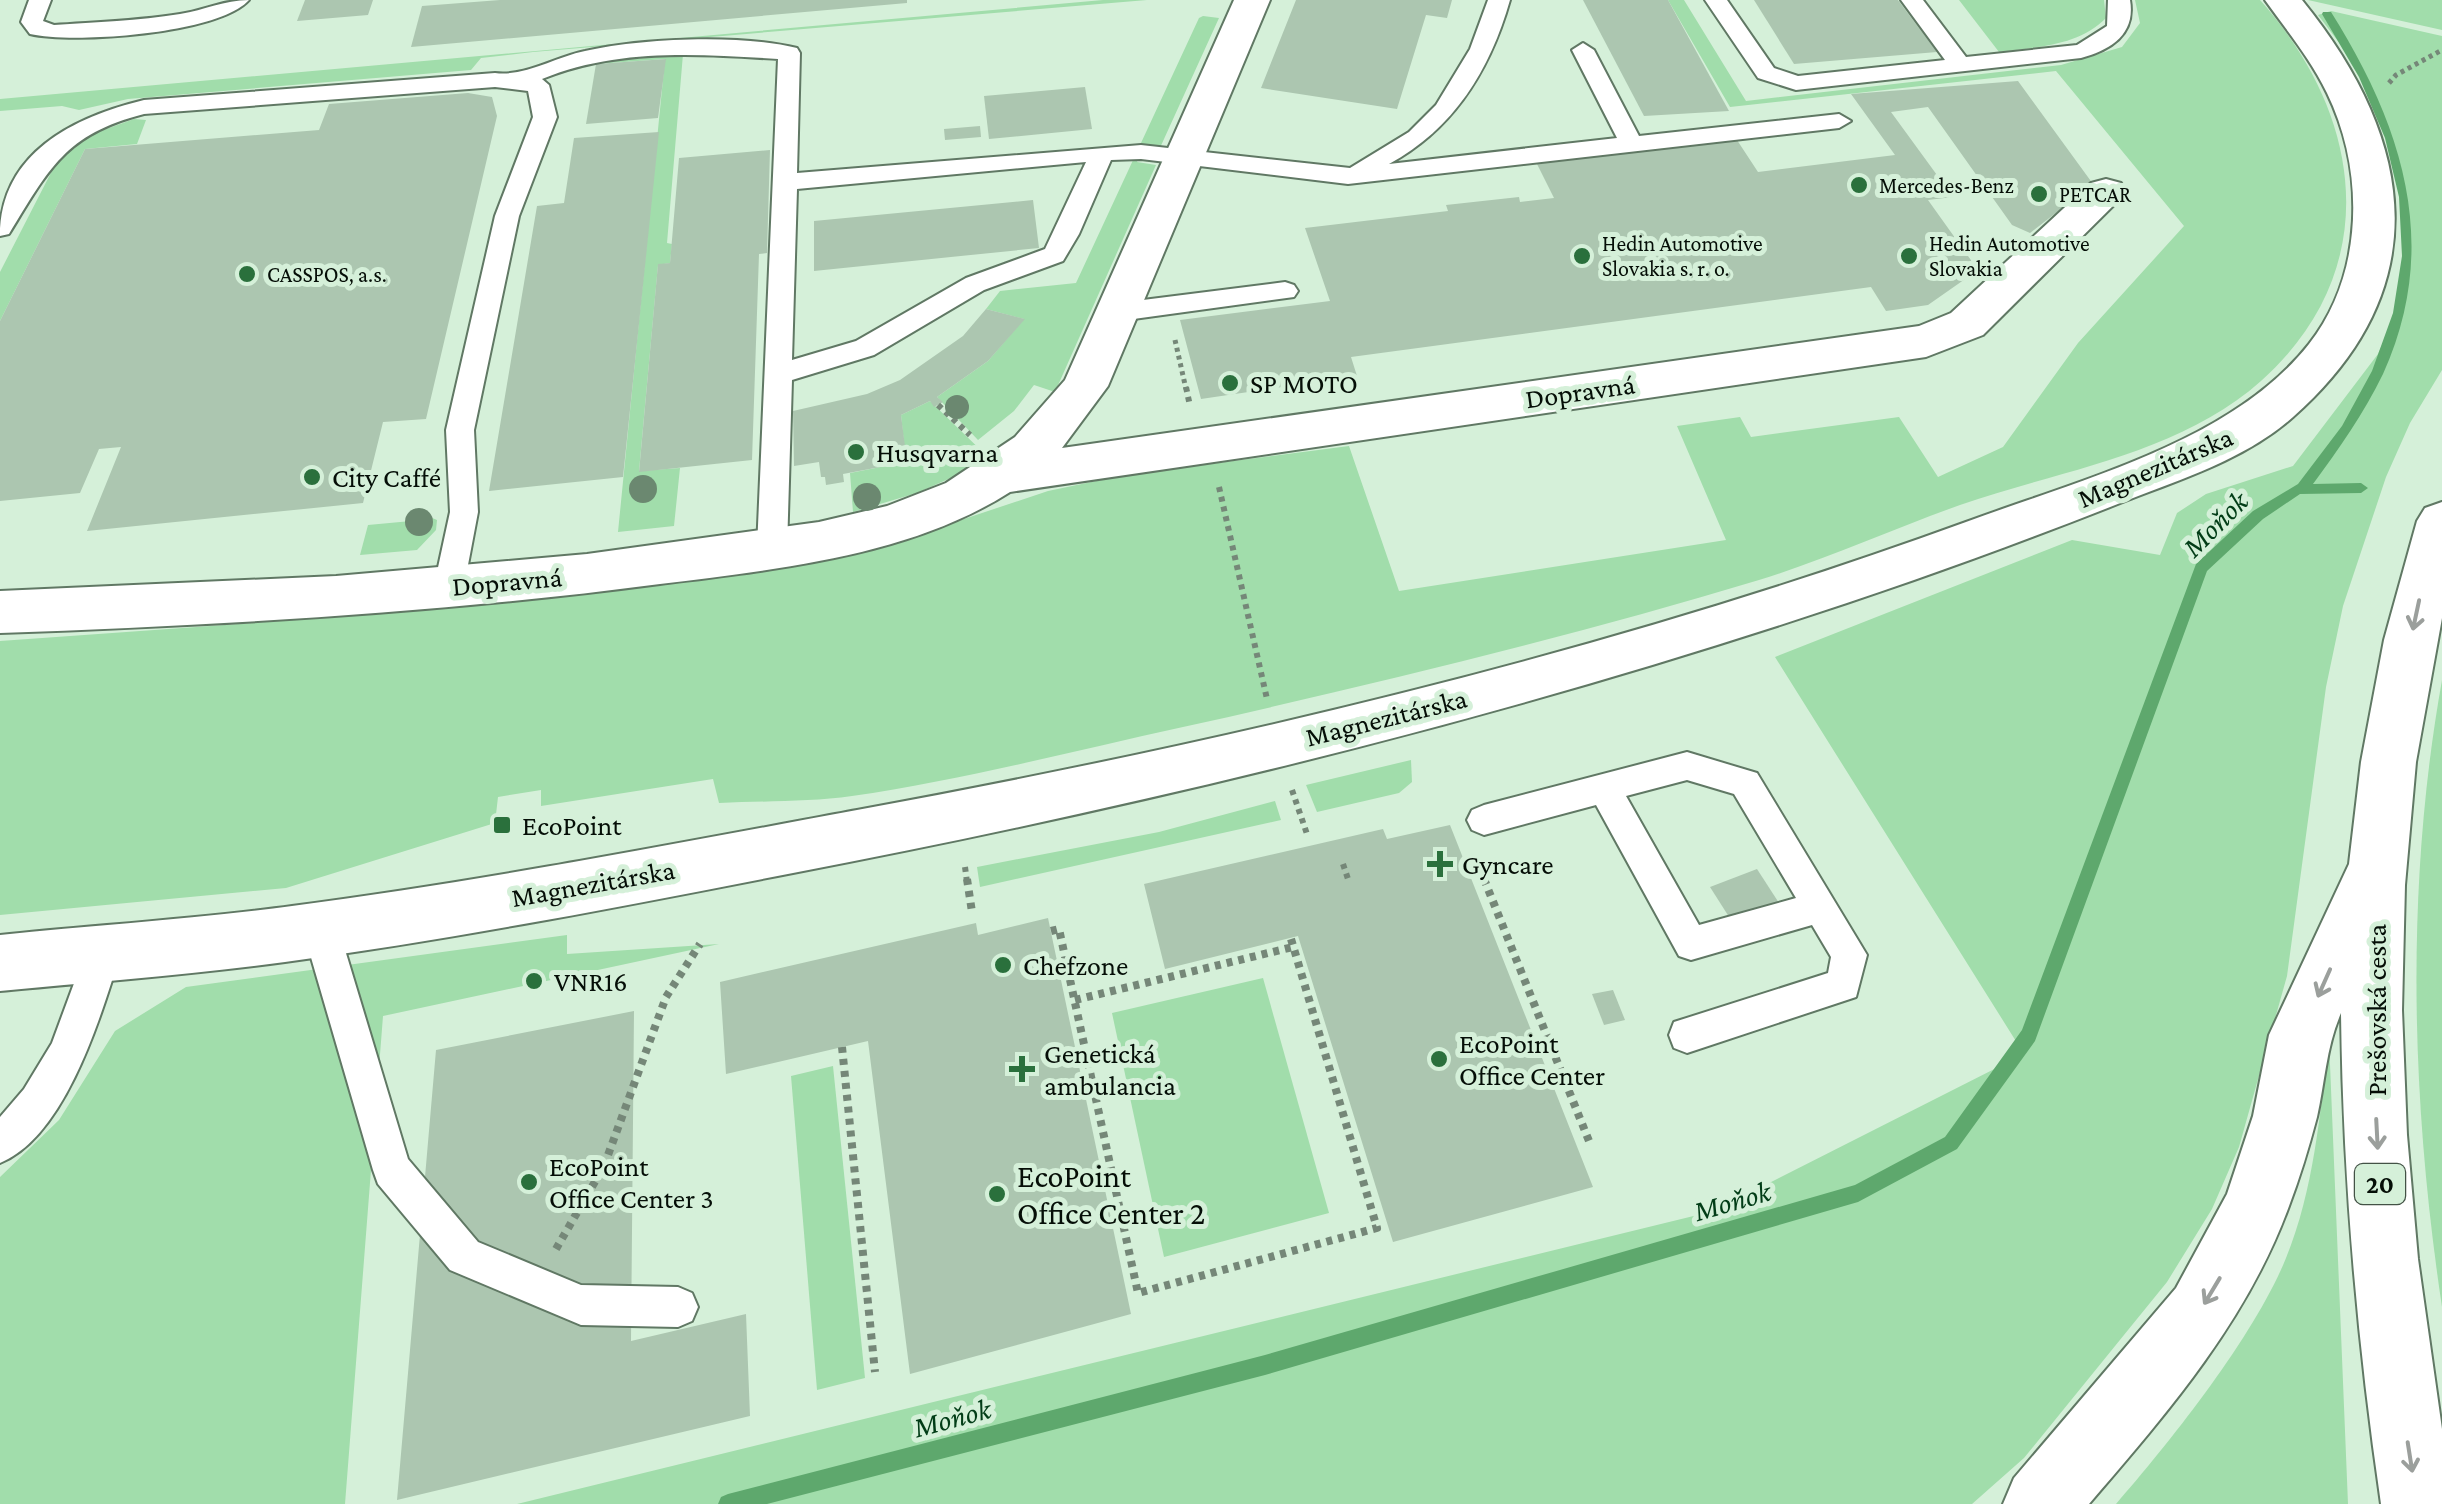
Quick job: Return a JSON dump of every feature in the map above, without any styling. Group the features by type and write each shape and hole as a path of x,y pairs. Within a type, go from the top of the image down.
{"main road":[{"name":"Dopravná","path":"0,612 215,606 590,574 772,549 873,530 964,495 1000,475 1071,407 1118,312 1252,0"},
{"name":"Magnezitárska","path":"0,963 321,930 905,828 1285,767 1428,708 1833,589 2215,446 2250,427 2285,399 2334,345 2355,307 2366,274 2377,192 2355,112 2324,52 2283,0"},
{"name":"Dopravná","path":"1000,475 1201,429 1926,342 1966,324 2106,192"},
{"name":"Prešovská cesta","path":"2418,1504 2382,1223 2374,1055 2377,862 2392,725 2423,582 2442,522"},
{"path":"2040,1504 2200,1312 2232,1258 2257,1204 2285,1116 2300,1036 2377,862"}],"lane":[{"path":"40,0 32,22 38,29 54,32 192,19 232,6 238,0"},
{"path":"1348,176 1400,148 1432,124 1459,89 1493,24 1499,0"},
{"path":"1716,0 1766,73 1796,83 2040,58 2102,43 2116,32 2122,20 2120,0"},
{"path":"1912,0 1961,66"},
{"path":"518,81 588,54 677,46 788,54 772,549"},
{"path":"1583,50 1632,144"},
{"path":"0,228 36,163 83,125 108,114 144,106 495,80 538,86 545,117 506,216 463,412 460,430 464,512 449,586"},
{"path":"785,182 1141,152 1348,176 1839,121"},
{"path":"778,374 864,348 975,284 1054,255 1102,153"},
{"path":"1118,312 1285,291"},
{"path":"1479,837 1604,788 1687,766 1745,783 1849,955 1843,985 1687,1034"},
{"path":"1604,788 1691,944 1820,908"},
{"path":"321,930 392,1170 464,1256 582,1304 678,1306"},
{"path":"0,1144 34,1109 54,1079 76,1035 103,952"}],"path":[{"path":"2355,112 2374,102 2396,75 2442,50"},
{"path":"1166,306 1201,429 1285,767 1308,836"},
{"path":"1479,837 1591,1146"},
{"path":"1343,864 1349,882"},
{"path":"965,867 972,912"},
{"path":"1051,931 1059,929 1074,1000 1138,1294 1377,1228 1292,943 1074,1000"},
{"path":"535,1285 604,1166 666,997 700,944"},
{"path":"842,1047 875,1372"}],"green space":[{"path":"1103,0 1147,0 533,52 481,58 471,70 128,99 79,110 62,106 0,111 0,99"},
{"path":"1668,0 1684,0 1746,101 2061,65 2122,47 2140,23 2135,0 2260,0 2295,45 2321,93 2339,142 2346,192 2343,242 2328,291 2301,338 2261,381 2194,426 2118,457 1960,505 1784,572 1616,621 1328,694 894,789 819,799 719,803 713,779 541,806 541,790 498,797 495,823 286,888 0,915 0,641 265,622 528,596 895,542 1048,491 1125,475 1349,446 1399,591 1726,540 1677,426 1740,417 1751,437 1899,417 1938,477 2003,447 2078,343 2184,226 2056,71 1730,107"},
{"path":"1959,0 2104,0 2106,18 2070,40 1999,52"},
{"path":"2308,0 2442,0 2442,30"},
{"path":"2331,11 2442,36 2442,370 2410,423 2386,477 2343,606 2326,687 2287,976 2239,1147 2212,1209 2167,1282 2024,1458 1972,1504 517,1504 1714,1211 2024,1054 1775,657 2072,540 2160,555 2177,513 2206,494 2293,466 2378,354 2397,312 2410,252 2404,187 2374,101 2344,49 2318,15"},
{"path":"1203,16 1219,18 1159,150 1143,148 1137,162 1156,165 1055,392 1034,385 1014,411 978,440 937,397 988,361 1024,319 986,309 1000,291 1076,283"},
{"path":"683,54 667,243 672,244 670,263 658,265 639,471 680,468 674,526 618,532 665,59 596,64 597,60"},
{"path":"134,119 146,120 137,144 85,149 0,321 0,272 58,159 95,133"},
{"path":"930,401 991,460 917,493 853,512 850,473 906,462 901,415"},
{"path":"425,515 437,520 436,530 417,550 360,555 368,525 411,521 412,516"},
{"path":"2442,680 2442,1307 2424,1151 2416,994 2422,836"},
{"path":"1411,760 1412,782 1399,793 1317,812 1306,785"},
{"path":"1275,801 1281,820 980,887 977,867 1159,832"},
{"path":"567,935 567,954 719,944 383,1016 345,1504 0,1504 0,1177 59,1120 115,1031 186,987"},
{"path":"1263,978 1329,1213 1164,1257 1112,1013"},
{"path":"2329,1040 2348,1504 2116,1504 2186,1419 2233,1353 2286,1258 2310,1178"},
{"path":"833,1066 865,1378 817,1390 791,1076"}],"building":[{"path":"305,0 373,0 368,15 297,21"},
{"path":"500,0 907,3 411,47 422,6"},
{"path":"1296,0 1452,0 1447,18 1426,15 1397,109 1261,88"},
{"path":"1583,0 1668,0 1729,111 1644,116"},
{"path":"1754,0 1898,0 1937,52 1794,64"},
{"path":"666,59 658,118 586,124 596,64"},
{"name":"Hedin Automotive Slovakia s. r. o.","path":"2018,81 2093,184 2030,233 2012,225 1928,107 1891,112 1953,197 1928,200 1978,270 1928,305 1886,311 1871,287 1351,357 1357,376 1201,399 1180,320 1330,301 1305,228 1448,211 1446,205 1519,197 1520,202 1554,198 1535,160 1735,137 1758,172 1895,155 1851,94"},
{"path":"1085,87 1092,129 989,139 984,96"},
{"path":"468,93 492,97 497,116 426,419 383,422 363,503 87,531 121,447 99,449 80,493 0,501 0,321 85,149 319,130 329,104"},
{"path":"980,126 981,137 945,140 944,129"},
{"path":"659,132 623,477 489,491 537,206 564,203 574,138"},
{"path":"770,150 767,253 759,254 752,460 639,472 658,264 670,263 679,158"},
{"path":"1033,200 1039,248 814,271 814,221"},
{"path":"986,309 1025,319 988,361 937,397 943,402 934,407 930,401 901,415 907,462 843,474 844,482 826,485 819,462 794,466 793,411 867,394 900,380 963,336"},
{"name":"EcoPoint Office Center","path":"1450,825 1593,1187 1393,1242 1298,936 1165,969 1144,884 1383,829 1387,839"},
{"path":"1757,869 1779,903 1731,920 1710,887"},
{"name":"EcoPoint Office Center 2","path":"1048,918 1131,1314 910,1374 868,1041 726,1074 720,982 976,923 978,935"},
{"name":"VNR16","path":"544,973 542,987 525,989 527,976"},
{"path":"1613,990 1625,1020 1604,1025 1592,994"},
{"name":"EcoPoint Office Center 3","path":"634,1011 631,1341 746,1314 750,1416 397,1500 436,1050"}],"waterway":[{"path":"2302,489 2346,430 2379,371 2399,313 2408,256 2405,197 2390,138 2364,77 2327,14"},
{"name":"Moňok","path":"2302,489 2361,488"},
{"name":"Moňok","path":"728,1504 1265,1365 1858,1193 1951,1143 2029,1035 2201,568 2258,515 2302,489"}],"place":[{"name":"Mercedes-Benz","path":"1859,185"},
{"name":"PETCAR","path":"2039,194"},
{"name":"Hedin Automotive Slovakia s. r. o.","path":"1582,256"},
{"name":"Hedin Automotive Slovakia","path":"1909,256"},
{"name":"CASSPOS, a.s.","path":"247,274"},
{"name":"SP MOTO","path":"1230,383"},
{"name":"Husqvarna","path":"856,452"},
{"name":"City Caffé","path":"312,477"},
{"name":"EcoPoint","path":"502,825"},
{"name":"Gyncare","path":"1440,864"},
{"name":"Chefzone","path":"1003,965"},
{"name":"VNR16","path":"534,981"},
{"name":"EcoPoint Office Center","path":"1439,1059"},
{"name":"Genetická ambulancia","path":"1022,1069"},
{"name":"EcoPoint Office Center 3","path":"529,1182"},
{"name":"EcoPoint Office Center 2","path":"997,1194"}]}
